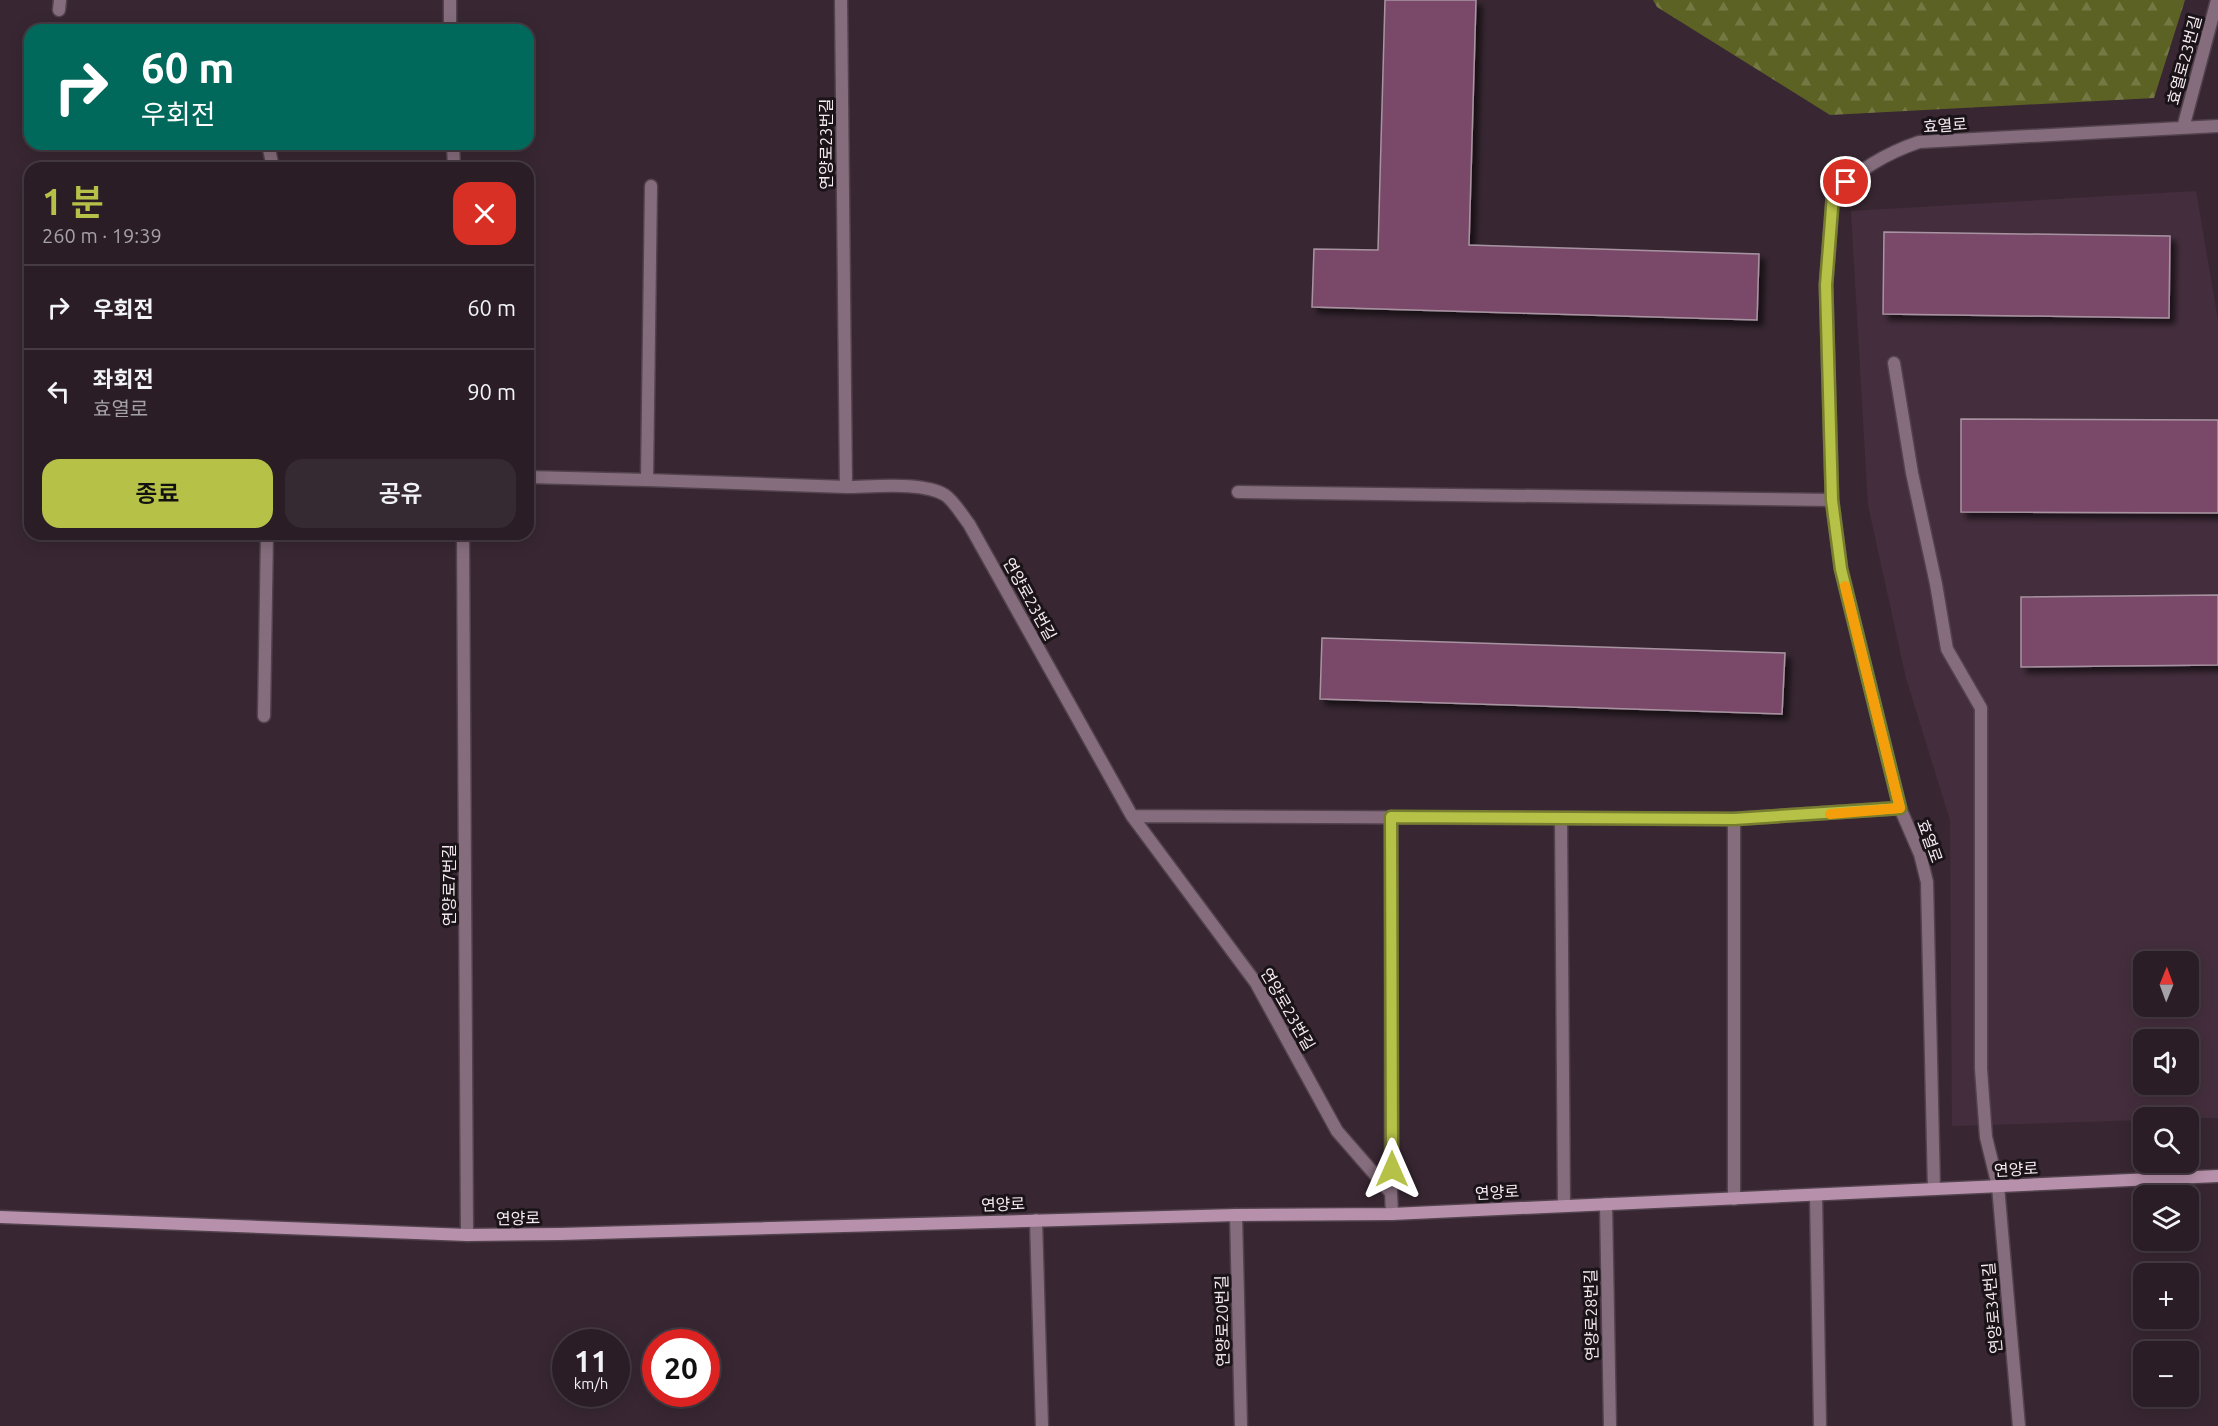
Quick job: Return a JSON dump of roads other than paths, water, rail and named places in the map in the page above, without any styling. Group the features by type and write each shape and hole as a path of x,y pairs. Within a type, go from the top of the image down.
{"street":[{"path":"450,0 450,24"},
{"name":"연양로23번길","path":"841,0 846,487 923,488 947,496 969,524 1132,816 1256,983 1337,1131 1392,1192"},
{"name":"효열로23번길","path":"2183,128 2217,0"},
{"name":"효열로","path":"1934,1189 1927,882 1920,854 1900,808 1841,569 1832,500 1826,285 1833,195 1860,170 1897,150 1919,142 2218,126"},
{"path":"647,480 651,186"},
{"name":"연양로34번길","path":"1894,363 1912,473 1936,584 1947,649 1981,708 1981,1069 1986,1137 1998,1186 2022,1425"},
{"path":"534,477 846,487"},
{"path":"1238,492 1832,500"},
{"path":"264,716 267,540"},
{"name":"연양로7번길","path":"463,540 467,1236"},
{"path":"1132,816 1734,819 1900,808"},
{"path":"1391,817 1392,1214"},
{"path":"1561,819 1564,1204"},
{"path":"1734,819 1734,1198"},
{"name":"연양로","path":"0,1217 467,1236 1236,1215 1392,1214 1564,1204 2218,1176"},
{"path":"1816,1195 1820,1426"},
{"name":"연양로28번길","path":"1606,1204 1610,1426"},
{"name":"연양로20번길","path":"1236,1215 1241,1426"},
{"name":"연양로","path":"1036,1220 1042,1426"}]}
